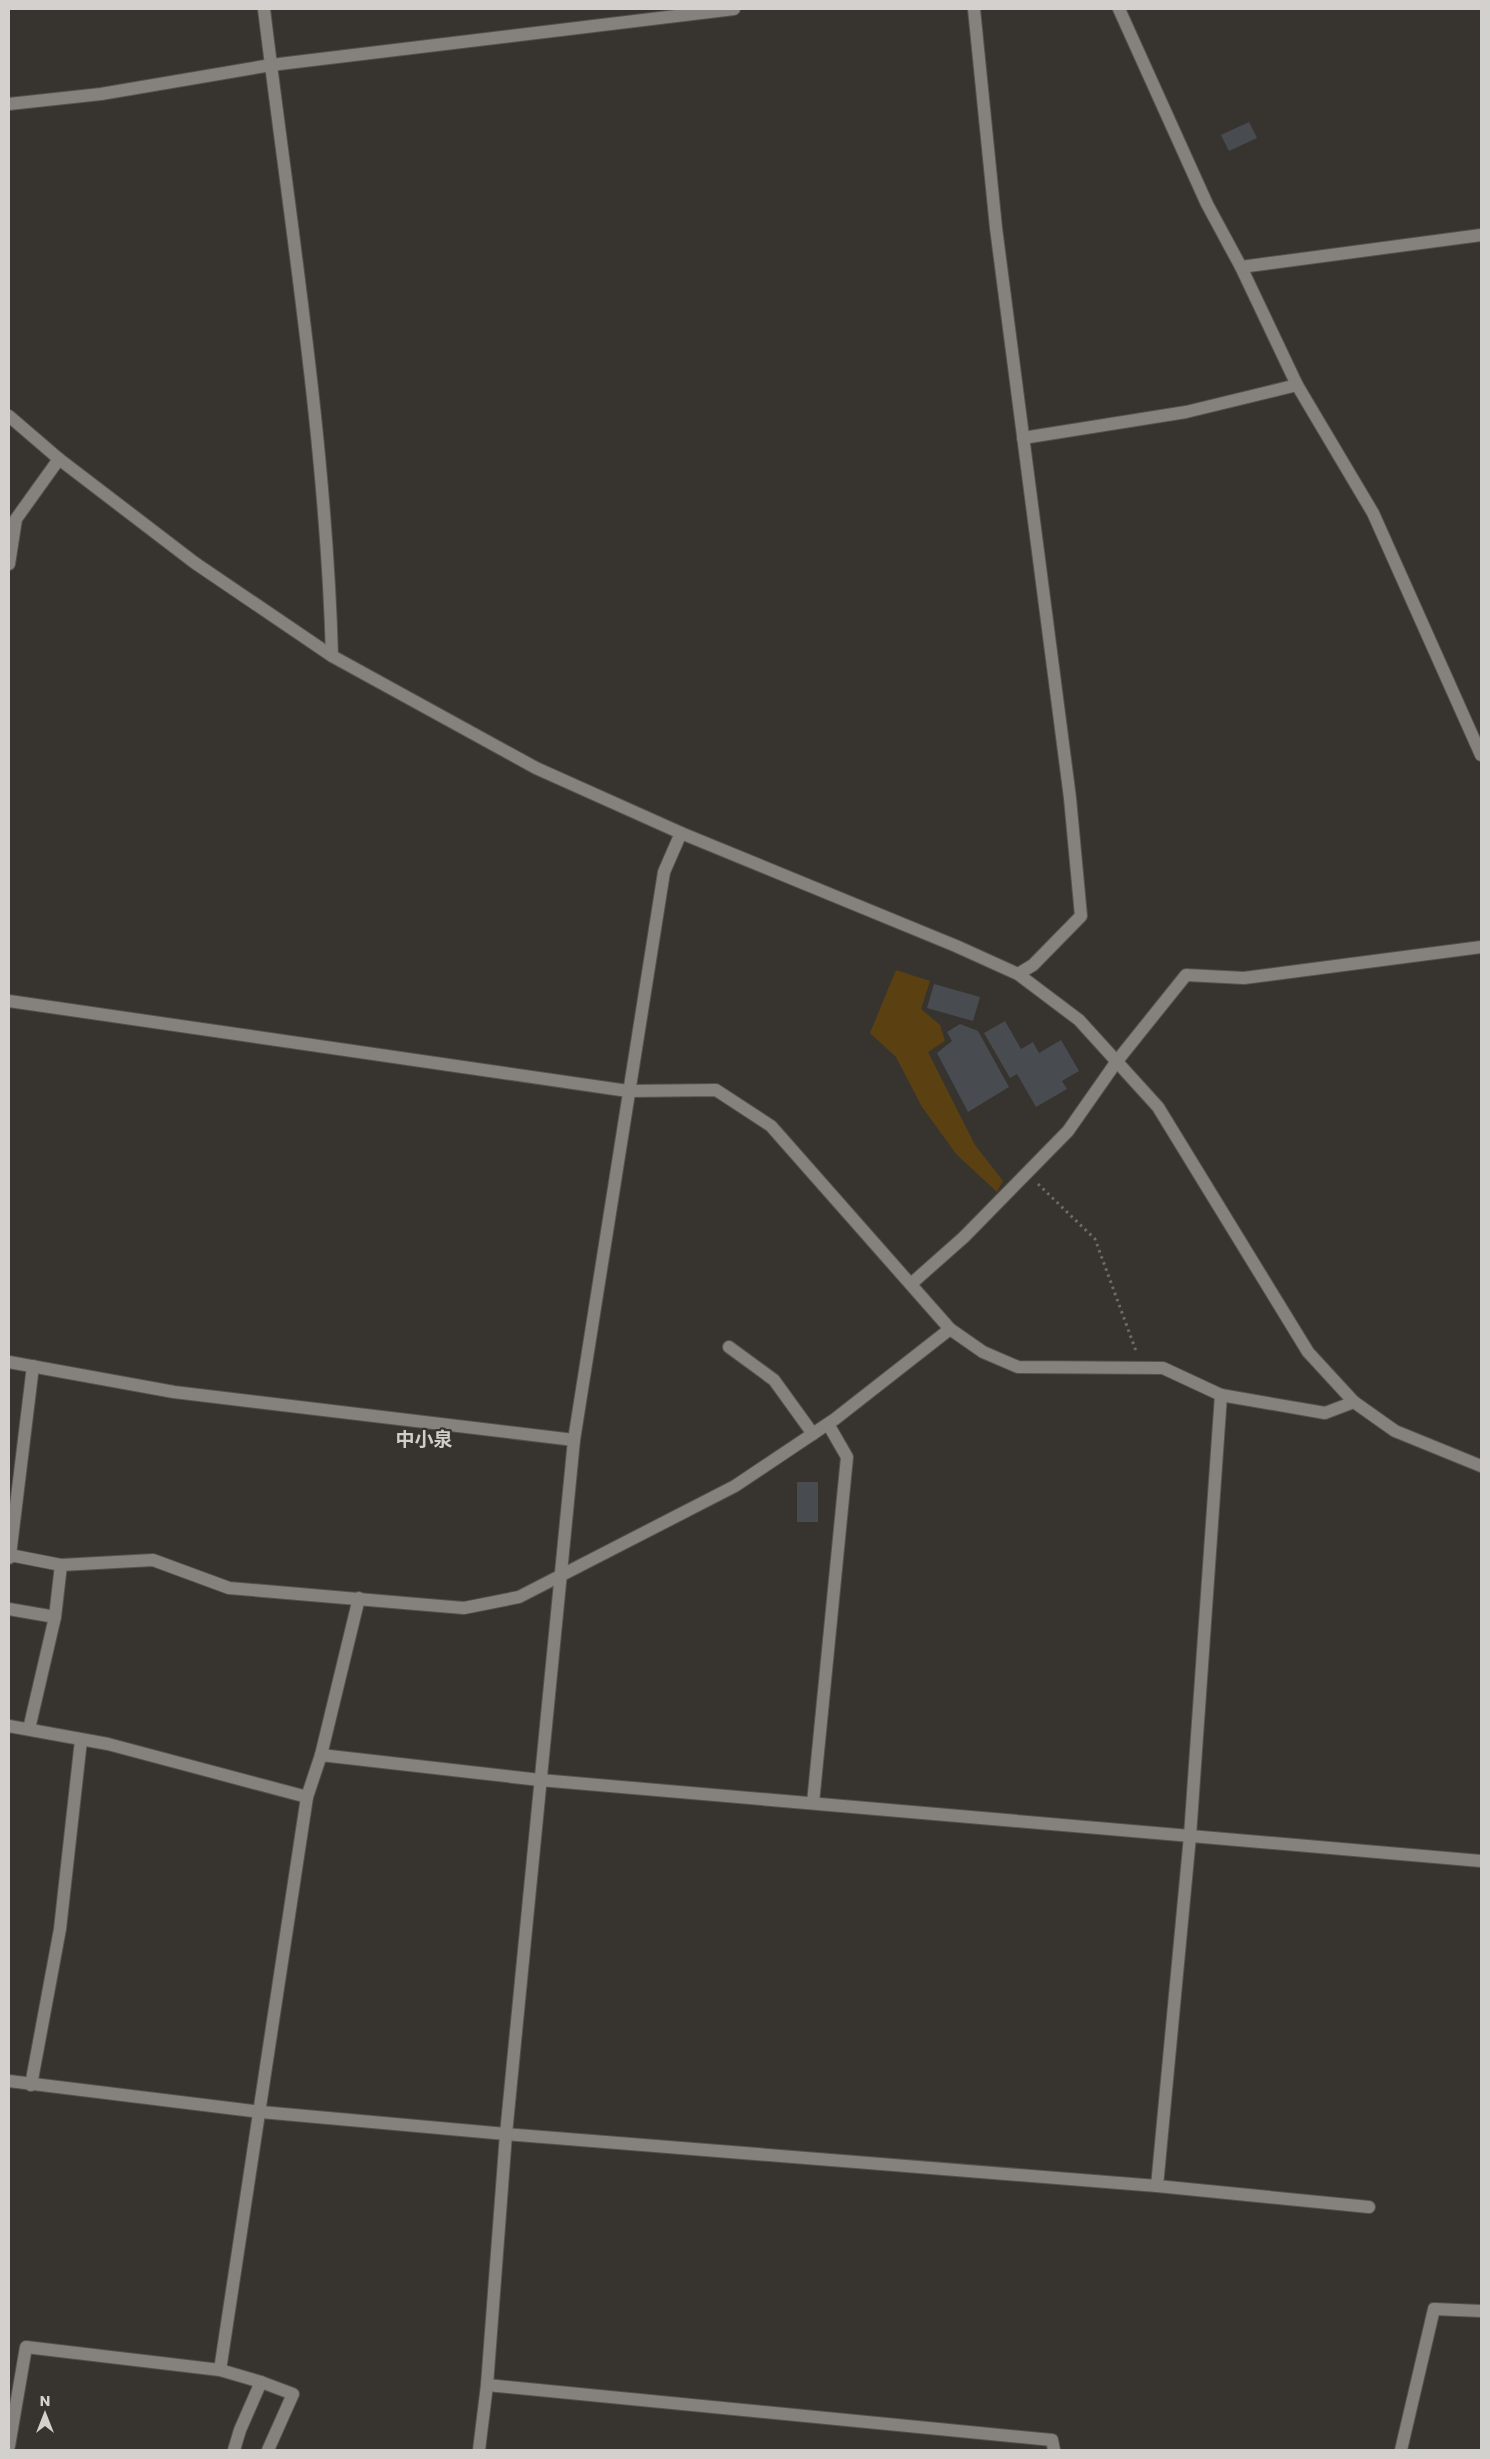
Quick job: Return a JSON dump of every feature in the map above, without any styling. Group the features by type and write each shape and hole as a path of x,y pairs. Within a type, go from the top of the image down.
{"street":[{"path":"264,9 305,334 329,562 332,656"},
{"path":"9,104 101,94 271,66 734,9"},
{"path":"974,9 996,228 1070,798 1081,916 1032,965 1018,974"},
{"path":"1119,9 1207,204 1241,267 1296,385 1373,513 1481,755"},
{"path":"1241,267 1481,235"},
{"path":"1023,438 1186,412 1296,385"},
{"path":"9,416 59,459 195,563 332,656 536,768 682,833 956,946 1018,974 1078,1020 1158,1107 1308,1352 1354,1402 1395,1430 1481,1466"},
{"path":"9,564 16,519 59,459"},
{"path":"479,2450 506,2134 574,1440 664,872 682,833"},
{"path":"911,1284 964,1237 1068,1130 1117,1061 1186,974 1244,978 1481,947"},
{"path":"9,1001 628,1091 716,1090 771,1126 950,1329 983,1352 1018,1367 1163,1368 1222,1395 1325,1413 1354,1402"},
{"path":"33,1366 9,1556 61,1565 153,1560 229,1588 464,1608 518,1597 735,1486 828,1424 950,1329"},
{"path":"729,1347 774,1380 813,1434"},
{"path":"9,1362 174,1392 574,1440"},
{"path":"1157,2186 1190,1836 1222,1395"},
{"path":"813,1803 847,1457 828,1424"},
{"path":"29,1730 55,1617 61,1565"},
{"path":"220,2370 307,1798 321,1755 359,1598"},
{"path":"9,1609 55,1617"},
{"path":"9,1726 108,1744 307,1798"},
{"path":"31,2084 60,1929 81,1740"},
{"path":"321,1755 540,1780 1481,1861"},
{"path":"9,2081 260,2112 506,2134 1157,2186 1369,2207"},
{"path":"1401,2450 1434,2309 1481,2311"},
{"path":"9,2446 11,2420 26,2347 220,2370 293,2394 268,2450"},
{"path":"234,2450 240,2430 261,2382"},
{"path":"486,2385 1052,2440 1054,2450"}],"path":[{"path":"1026,1173 1095,1239 1120,1303 1141,1368"}],"shaded area":[{"path":"896,970 930,981 921,1009 940,1025 945,1041 928,1052 975,1145 1003,1181 997,1192 957,1155 922,1107 896,1057 870,1033"}],"building":[{"path":"1249,122 1257,138 1229,151 1221,135"},
{"path":"934,984 980,997 973,1021 927,1008"},
{"path":"1005,1021 1021,1049 1033,1042 1039,1053 1061,1040 1079,1071 1062,1081 1067,1089 1036,1107 1017,1074 1010,1078 984,1033"},
{"path":"960,1024 978,1031 1009,1087 968,1112 937,1053 952,1041 947,1032"},
{"path":"797,1482 818,1482 818,1522 797,1522"}],"district":[{"name":"中小泉","path":"424,1439"}]}
